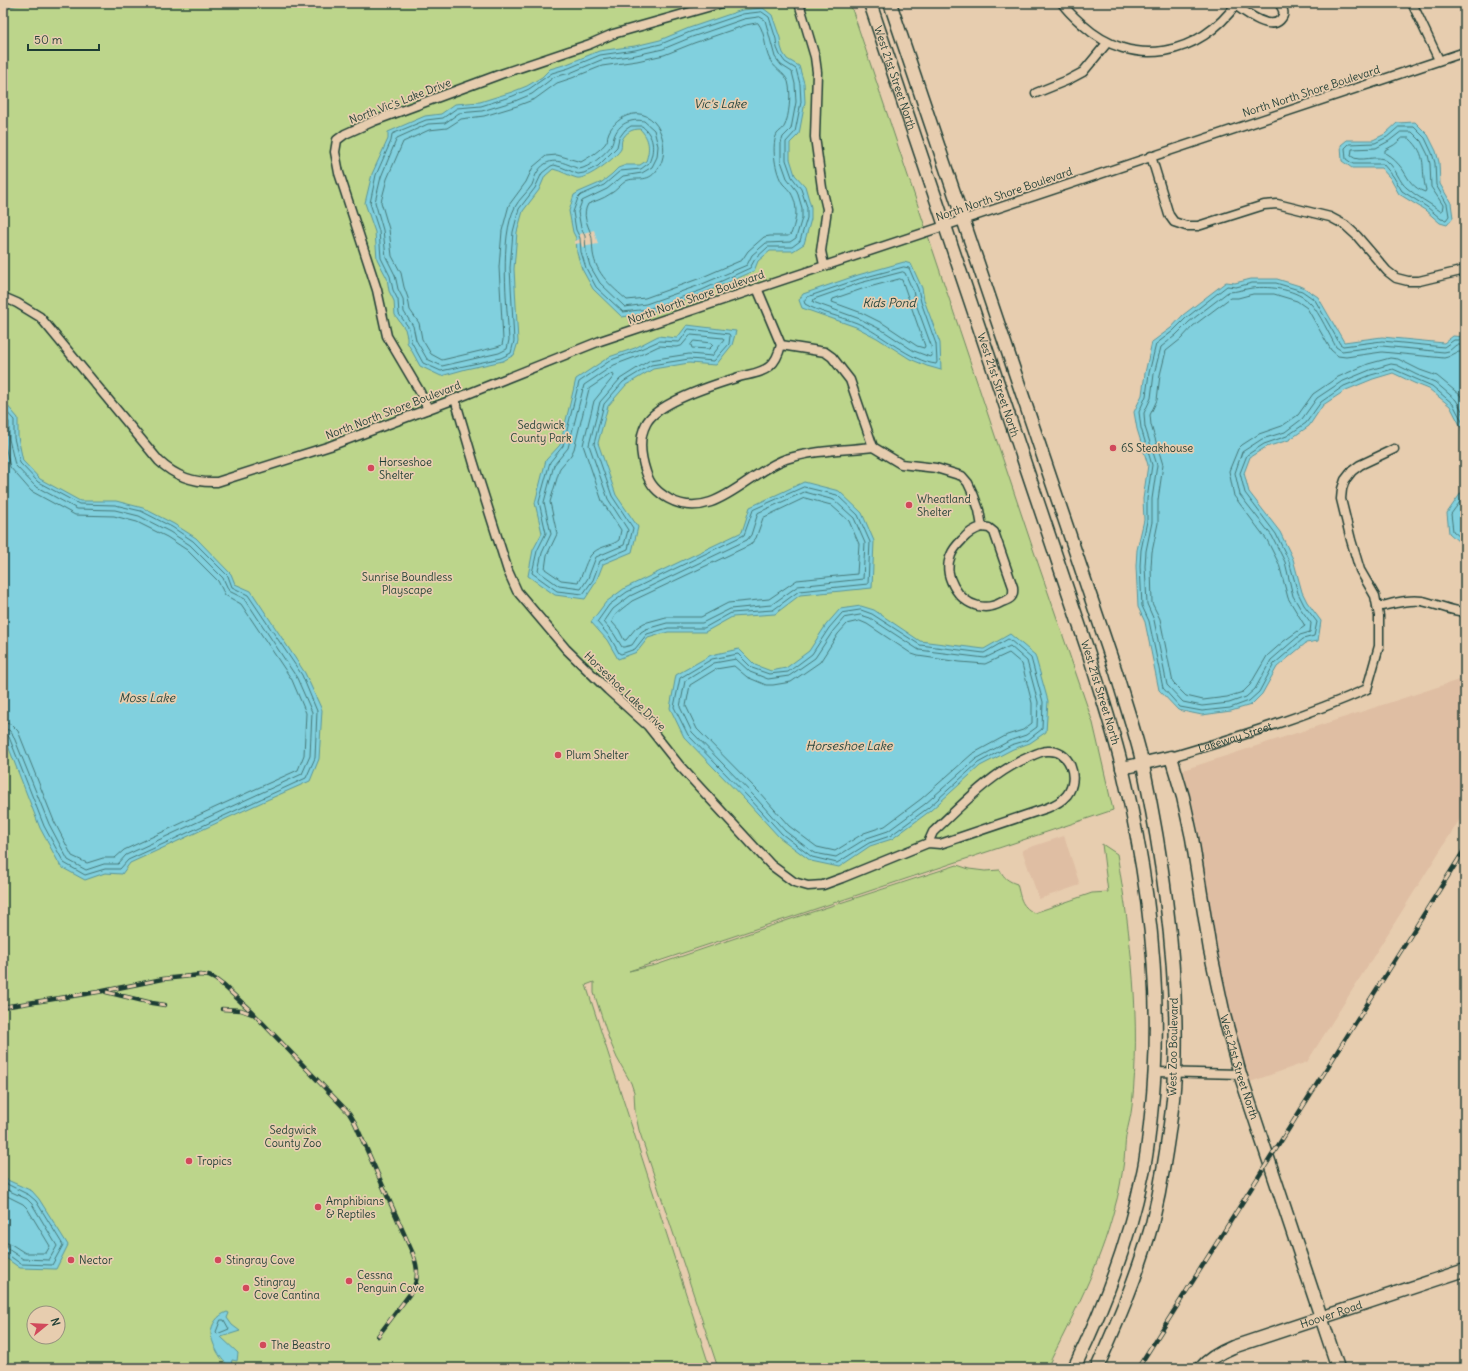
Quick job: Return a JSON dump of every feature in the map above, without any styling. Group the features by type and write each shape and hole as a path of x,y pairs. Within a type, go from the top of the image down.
{"main road":[{"name":"West 21st Street North","path":"870,3 1089,654 1122,768"},
{"name":"West 21st Street North","path":"890,3 1116,672 1142,764"},
{"name":"West 21st Street North","path":"1171,757 1183,797 1192,838 1210,950 1224,1015 1240,1074 1338,1368"},
{"name":"Lakeway Street","path":"1122,768 1171,757"},
{"name":"West Zoo Boulevard","path":"1096,1368 1117,1323 1152,1223 1170,1129 1175,1072 1175,1009 1170,932 1159,853 1142,764"},
{"name":"West Zoo Boulevard","path":"1074,1368 1106,1298 1131,1224 1143,1176 1155,1072 1155,991 1150,928 1139,849 1122,768"},
{"name":"Hoover Road","path":"1201,1368 1211,1358 1222,1352 1465,1270"}],"street":[{"name":"North Vic's Lake Drive","path":"428,409 420,392 387,336 377,290 339,172 335,152 337,140 345,134 374,121 501,74 590,44 613,34 722,3"},
{"path":"799,3 815,57 817,72 815,137 822,188 827,209 821,251 824,265"},
{"path":"1062,3 1066,10 1088,30 1107,42 1123,49 1140,51 1159,51 1180,48 1199,40 1229,15 1236,4 1260,21 1268,24 1278,22 1283,16 1283,10 1279,3"},
{"path":"1412,3 1439,60"},
{"path":"1036,93 1083,72 1107,42"},
{"name":"North North Shore Boulevard","path":"3,297 17,303 40,317 159,461 174,473 193,481 207,482 226,480 330,446 600,341 1465,52"},
{"path":"1151,156 1170,215 1174,222 1186,226 1198,226 1264,205 1277,204 1330,217 1346,225 1387,271 1396,278 1408,282 1419,281 1465,270"},
{"path":"757,288 781,345 777,357 771,365 763,370 725,381 696,392 664,407 653,414 645,425 641,441 642,457 650,482 658,492 670,500 682,504 695,506 706,504 718,499 771,467 786,460 820,452 873,447 901,464 936,468 962,476 968,483 980,510 982,527"},
{"path":"781,345 825,352 832,357 850,380 873,447"},
{"name":"Horseshoe Lake Drive","path":"455,398 474,464 506,564 517,591 566,649 648,726 678,765 771,866 794,882 808,886 823,885 928,843 940,844 1056,804 1067,796 1072,788 1074,776 1072,767 1063,755 1055,751 1039,752 1017,762 990,779 933,832 928,843"},
{"path":"1394,449 1360,465 1352,471 1342,489 1341,499 1360,570 1375,596 1378,607 1411,600 1465,612"},
{"path":"982,527 988,528 994,532 1014,594 1012,598 991,606 980,606 963,599 951,583 948,566 950,555 955,548 975,528 982,527"},
{"name":"Lakeway Street","path":"1171,757 1250,732 1367,689 1379,646 1380,630 1378,607"},
{"path":"1155,1072 1240,1074"}],"shaded area":[{"path":"1465,678 1465,811 1307,1062 1250,1082 1234,1028 1219,966 1210,917 1199,836 1193,806 1183,770"},
{"path":"1064,836 1080,885 1039,899 1022,850"}],"green space":[{"name":"Sedgwick County Park","path":"3,3 850,3 1093,723 1113,810 629,971 656,965 957,865 969,869 985,871 1000,870 1007,879 1017,884 1020,897 1024,904 1034,913 1092,893 1108,892 1102,844 1117,854 1127,916 1135,1011 1135,1074 1132,1110 1126,1136 1120,1185 1108,1230 1085,1290 1047,1368 718,1368 639,1130 635,1112 634,1092 631,1083 617,1058 609,1039 594,993 594,982 586,985 710,1368 3,1368"}],"water":[{"name":"Vic's Lake","path":"763,8 772,15 780,38 783,53 787,59 799,66 804,83 805,102 799,134 790,143 790,159 795,175 805,186 811,207 811,219 804,244 793,251 770,251 758,261 754,271 704,293 648,313 622,317 593,289 582,269 577,253 576,238 573,232 569,211 574,195 602,182 618,168 626,165 640,165 646,161 648,144 646,137 640,129 632,130 624,137 621,149 618,153 594,172 582,178 577,178 553,169 545,176 539,190 523,211 517,232 514,269 518,342 514,355 503,361 441,376 420,366 407,342 405,329 395,315 394,301 389,291 387,278 377,259 375,232 365,203 372,174 388,139 388,132 425,116 441,114 455,104 480,102 512,92 527,86 542,77 550,69 599,51 635,46 660,40 689,28 742,10"},
{"path":"1415,122 1428,135 1436,151 1439,162 1440,184 1451,203 1453,218 1447,225 1440,223 1425,210 1399,194 1390,178 1381,168 1352,168 1342,161 1341,145 1347,140 1373,140 1385,134 1397,123"},
{"name":"Kids Pond","path":"904,262 911,264 922,288 924,300 940,343 941,370 910,359 877,338 856,327 802,308 799,300 803,294 858,275"},
{"path":"1251,279 1277,279 1303,287 1318,297 1344,342 1382,337 1444,343 1453,336 1465,337 1465,451 1461,427 1450,406 1429,389 1393,373 1346,390 1323,405 1309,426 1289,440 1266,447 1250,457 1244,473 1249,492 1280,532 1293,559 1302,592 1307,602 1321,621 1318,641 1306,643 1277,667 1262,694 1251,705 1231,711 1202,715 1178,710 1159,690 1145,622 1138,607 1136,566 1137,550 1144,520 1143,499 1148,465 1137,429 1134,412 1142,395 1152,342 1171,328 1183,315 1226,282 1235,283"},
{"path":"687,325 736,331 732,345 716,365 689,363 653,369 626,385 608,406 598,443 616,495 638,527 632,552 603,564 596,582 585,599 555,595 528,576 533,550 542,533 535,503 546,460 560,445 576,379 609,357 635,348 658,336 677,338"},
{"name":"Moss Lake","path":"3,403 6,404 18,418 18,437 23,461 40,479 80,501 116,501 143,508 174,524 196,538 231,574 235,584 251,591 305,673 322,710 319,759 310,781 130,863 122,874 105,873 85,880 61,867 40,828 3,733"},
{"path":"804,482 839,491 862,513 874,541 872,588 800,595 775,614 732,617 705,632 668,632 648,638 637,652 618,659 607,640 591,622 606,602 625,588 742,532 750,507"},
{"path":"1465,487 1465,542 1459,542 1449,533 1447,513"},
{"name":"Horseshoe Lake","path":"861,606 874,610 920,641 984,649 1010,634 1035,655 1048,701 1046,732 1030,743 1013,749 980,766 930,811 892,839 870,846 839,867 811,861 779,837 684,737 670,708 676,675 711,655 739,649 755,665 771,671 786,668 809,651 826,625 840,609"},
{"path":"3,1178 32,1191 39,1199 68,1245 56,1269 20,1268 3,1256"},
{"path":"227,1312 229,1313 227,1318 232,1325 240,1331 221,1337 238,1353 237,1361 232,1360 231,1365 234,1366 233,1367 225,1362 218,1354 211,1334 212,1327 216,1320"}],"pier":[{"path":"594,230 598,244 582,247 581,243 575,244 575,241 580,239 580,234"}],"waterway":[{"path":"3,7 23,3"}],"railway":[{"path":"1138,1368 1465,849"},
{"path":"3,1007 98,992 163,979 200,975 209,976 223,985 252,1012 349,1113 355,1123 413,1254 417,1273 416,1282 412,1291 378,1336"},
{"path":"106,992 165,1005"},
{"path":"222,1009 241,1010 252,1014"}],"place":[{"name":"6S Steakhouse","path":"1113,448"},
{"name":"Horseshoe Shelter","path":"371,468"},
{"name":"Wheatland Shelter","path":"909,505"},
{"name":"Plum Shelter","path":"558,755"},
{"name":"Tropics","path":"189,1161"},
{"name":"Amphibians & Reptiles","path":"318,1207"},
{"name":"Nector","path":"71,1260"},
{"name":"Stingray Cove","path":"218,1260"},
{"name":"Cessna Penguin Cove","path":"349,1281"},
{"name":"Stingray Cove Cantina","path":"246,1288"},
{"name":"The Beastro","path":"263,1345"}],"park label":[{"name":"Sunrise Boundless Playscape","path":"407,583"},
{"name":"Sedgwick County Zoo","path":"293,1136"}]}
